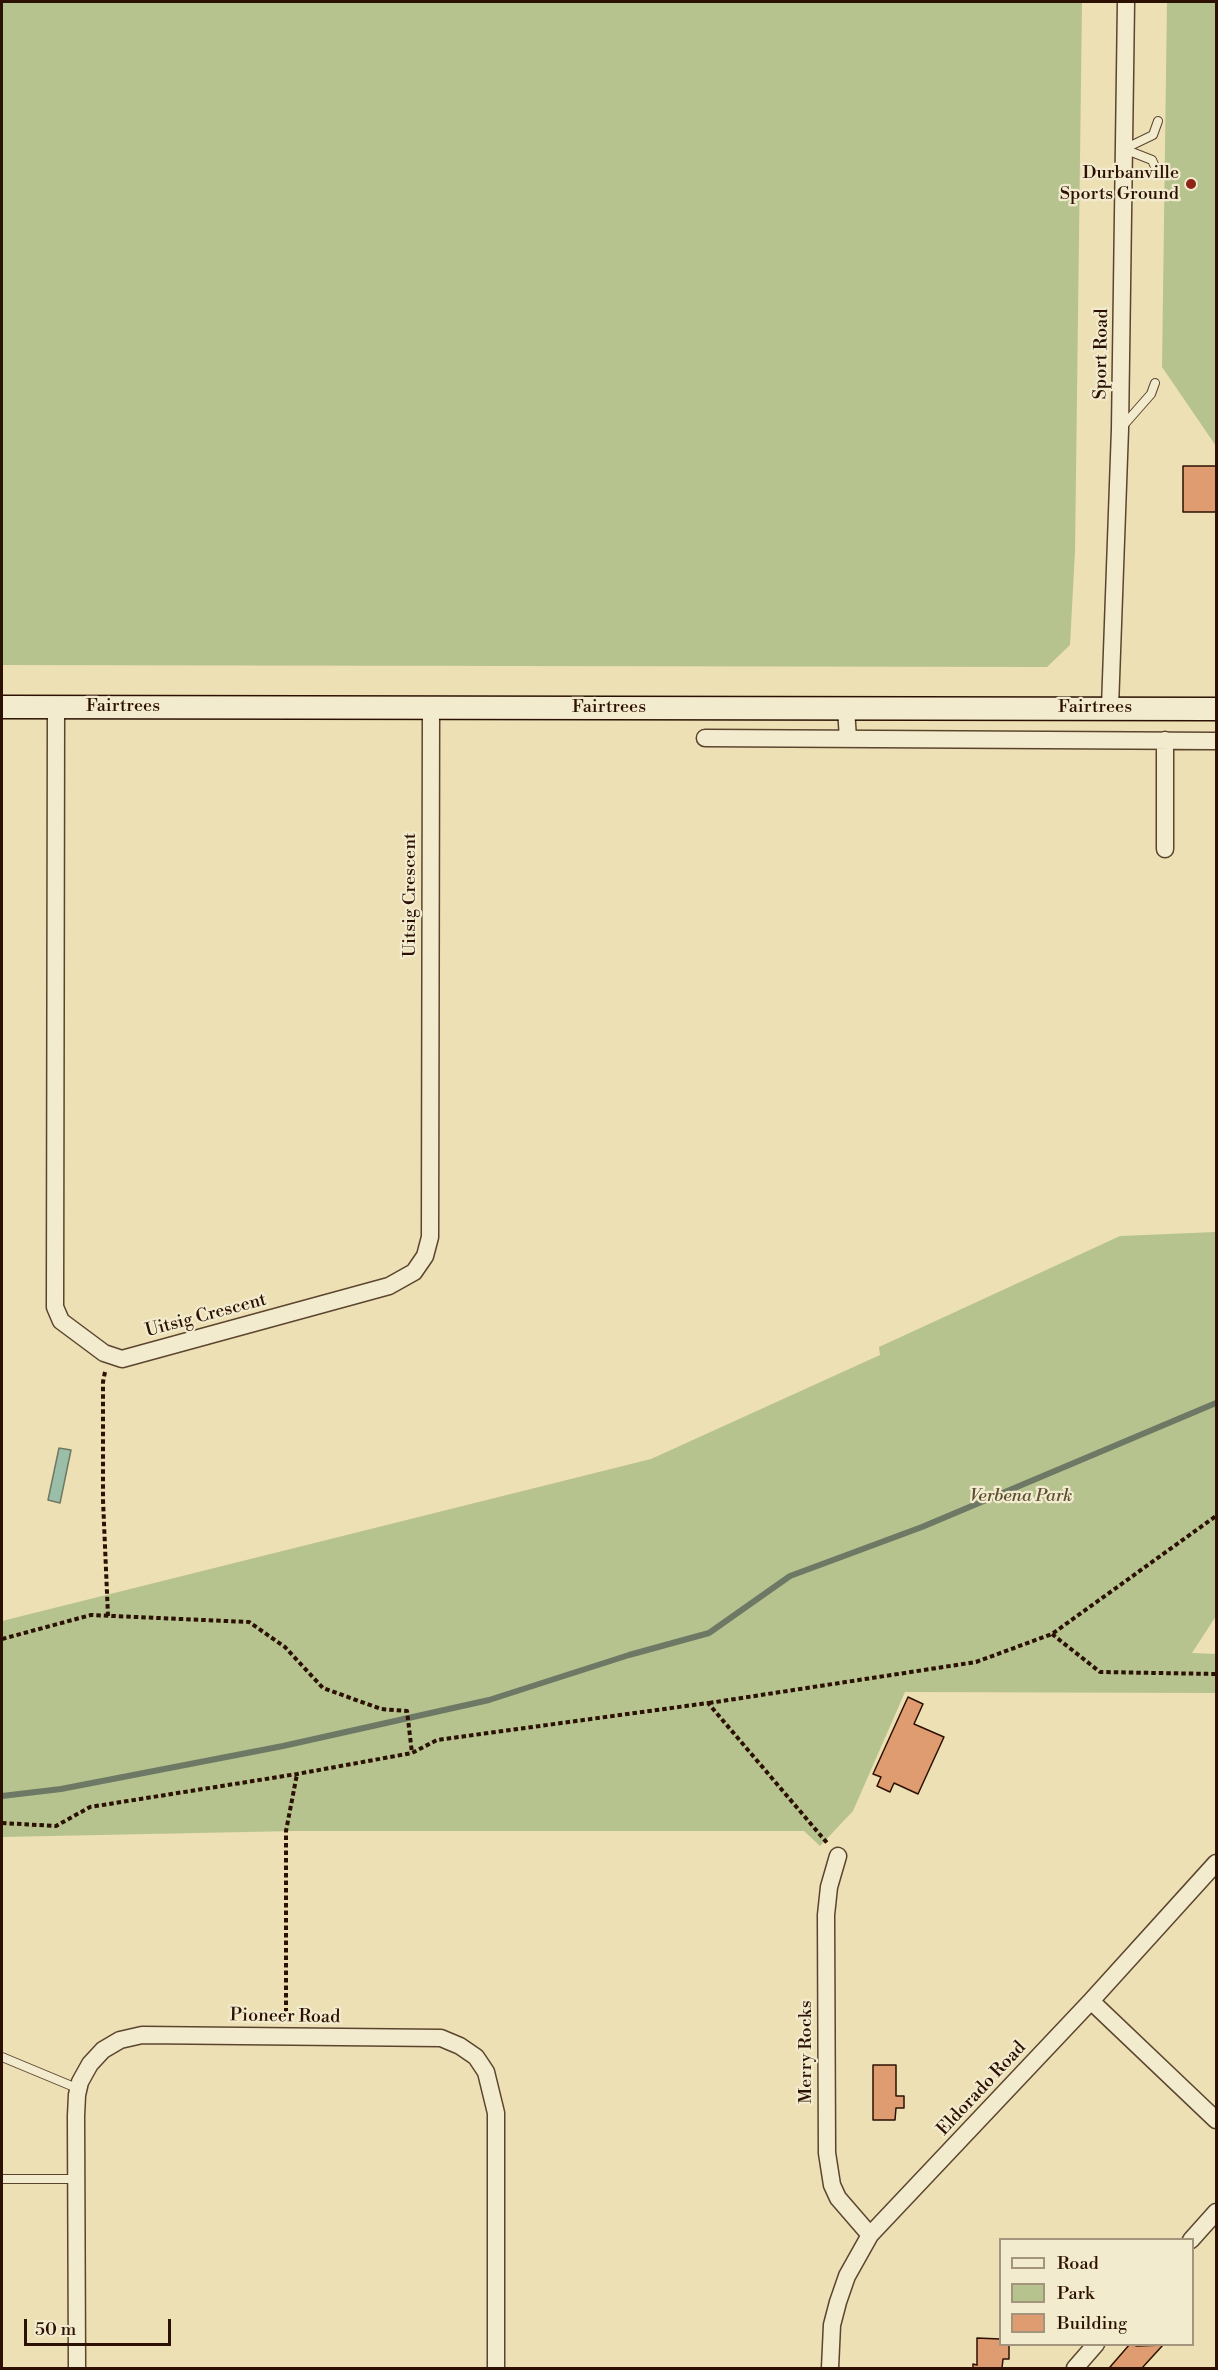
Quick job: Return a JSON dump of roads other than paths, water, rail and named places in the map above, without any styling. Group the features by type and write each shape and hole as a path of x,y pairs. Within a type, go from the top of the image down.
{"main road":[{"name":"Fairtrees","path":"2,707 1110,707 1216,709"}],"street":[{"name":"Sport Road","path":"1110,707 1120,429 1126,2"},
{"name":"Uitsig Crescent","path":"56,707 55,1307 61,1321 109,1356 128,1358 389,1286 414,1272 425,1256 430,1237 431,708"},
{"path":"846,708 848,739"},
{"path":"705,738 1216,741"},
{"path":"1165,740 1165,849"},
{"name":"Merry Rocks","path":"838,1856 829,1887 826,1915 827,2153 832,2185 838,2199 870,2235"},
{"name":"Eldorado Road","path":"830,2368 832,2325 838,2302 847,2276 870,2235 1091,2001 1216,1863"},
{"path":"1091,2001 1216,2120"},
{"name":"Pioneer Road","path":"77,2368 76,2116 79,2089 90,2064 103,2050 120,2040 142,2035 441,2038 460,2046 476,2057 486,2072 496,2113 496,2368"},
{"path":"1193,2238 1216,2212"},
{"path":"1075,2368 1094,2346"}],"lane":[{"path":"1124,149 1153,135 1158,121"},
{"path":"1124,149 1152,160 1157,171"},
{"path":"1120,429 1149,398 1155,383"},
{"path":"2,2057 79,2089"},
{"path":"2,2179 76,2179"}],"waterway":[{"path":"2,1796 61,1789 283,1746 489,1700 629,1655 709,1633 790,1576 922,1527 1216,1403"}],"place":[{"name":"Durbanville Sports Ground","path":"1191,184"}],"park label":[{"name":"Verbena Park","path":"1021,1497"}]}
